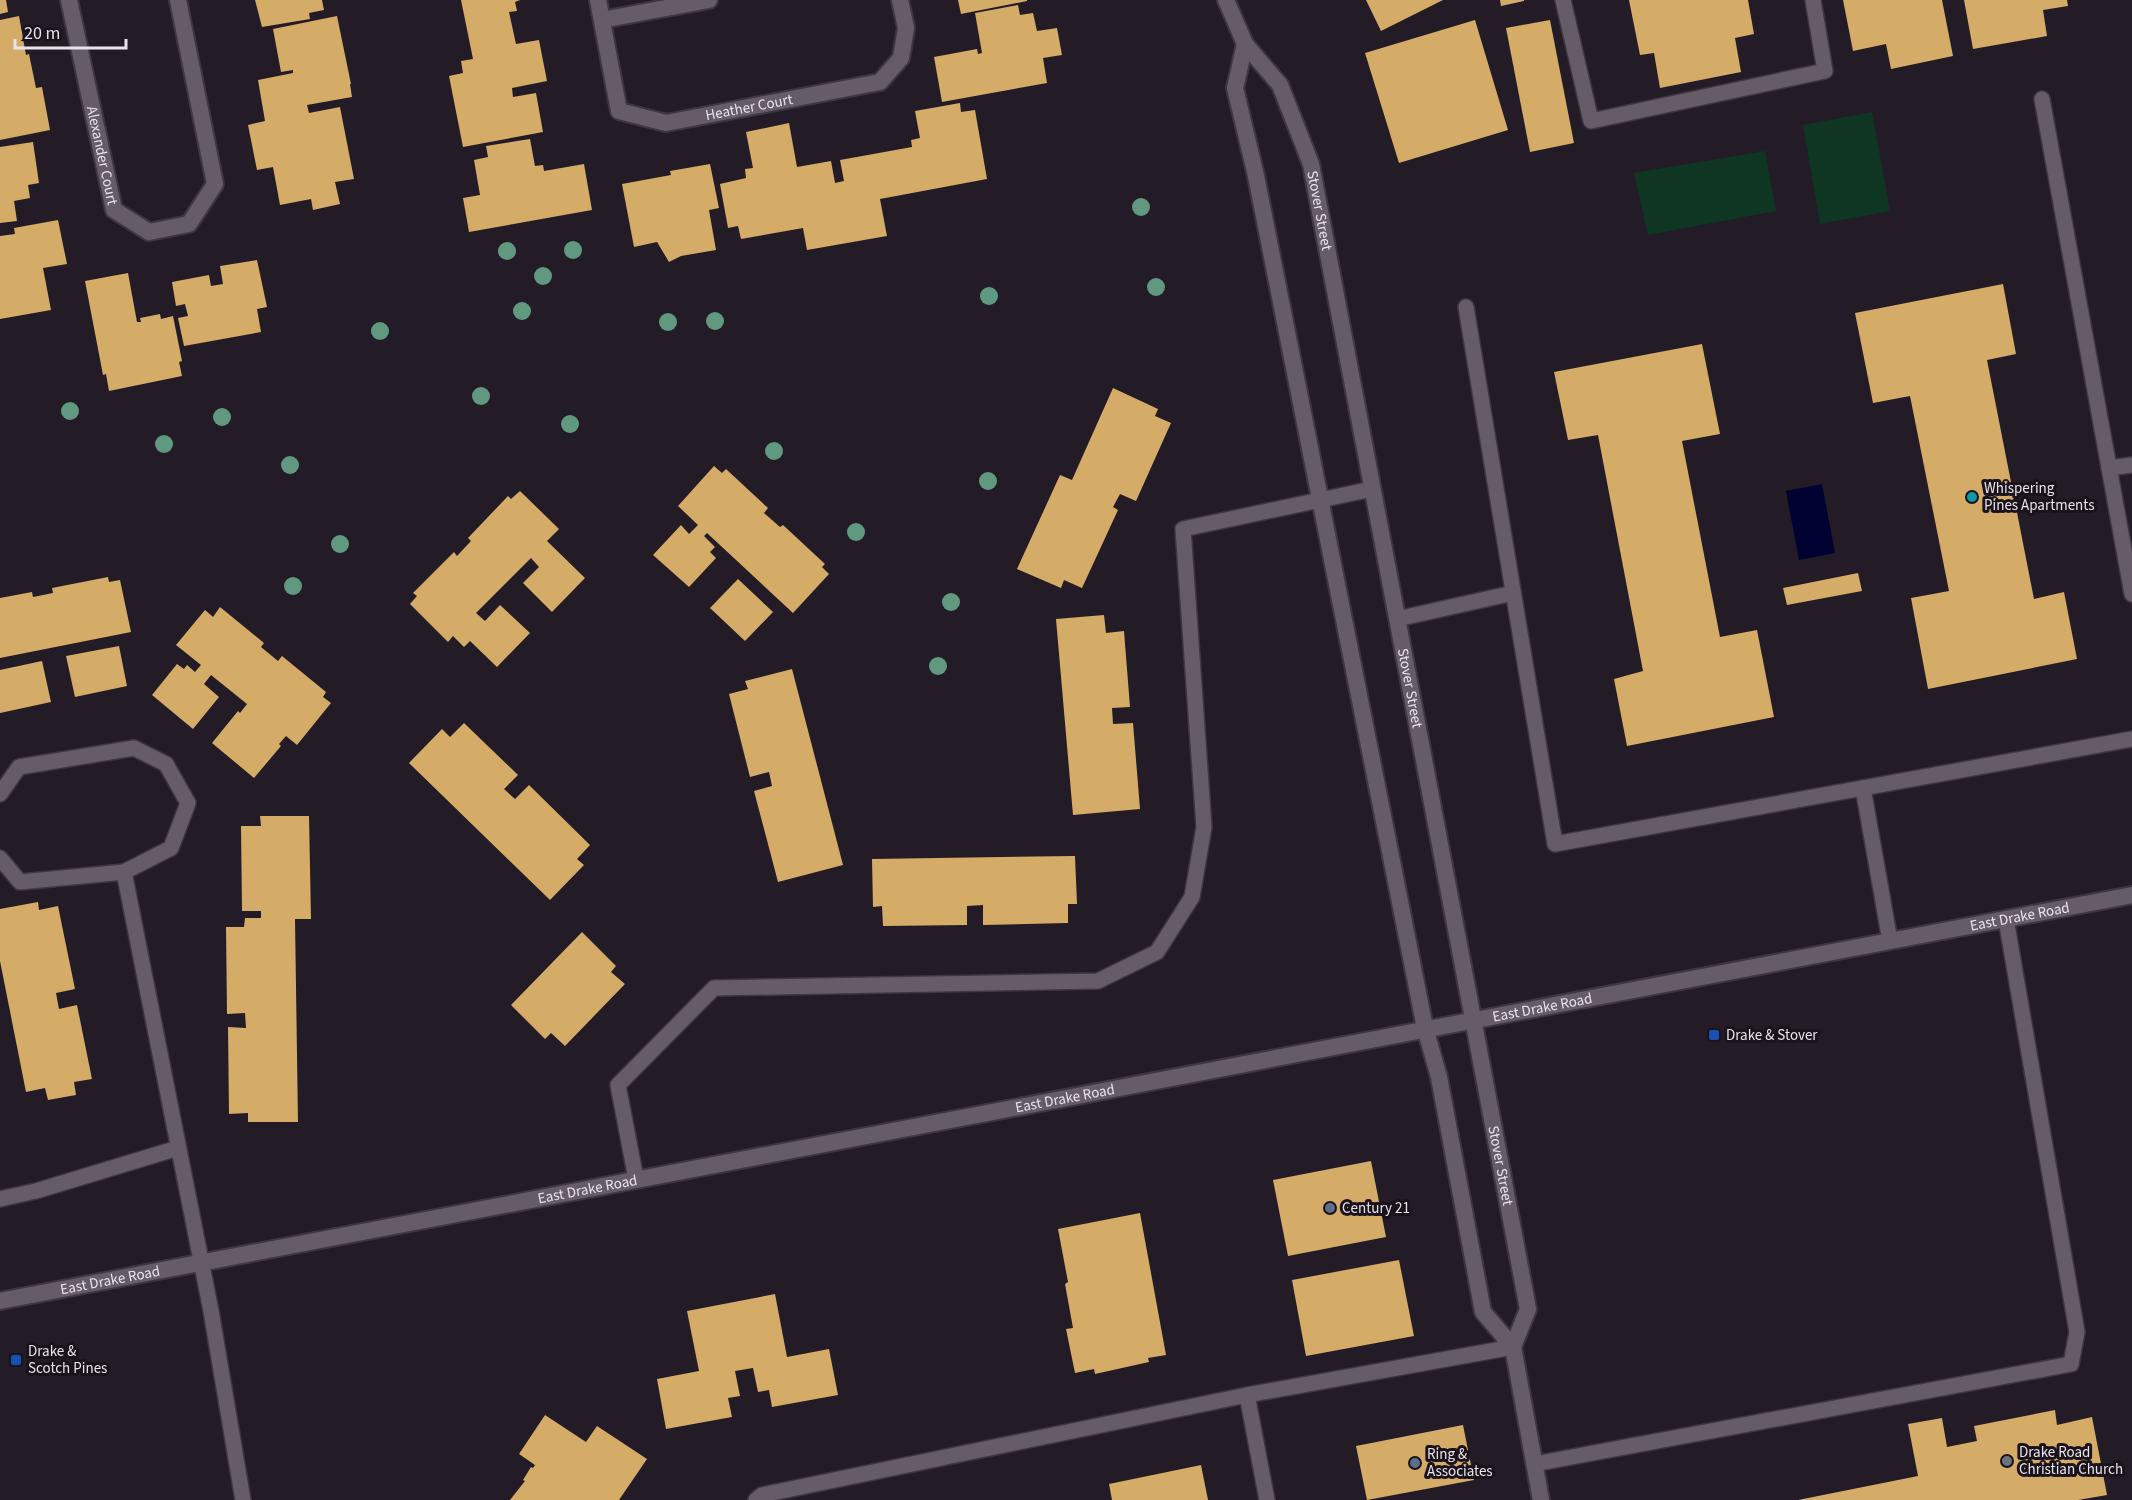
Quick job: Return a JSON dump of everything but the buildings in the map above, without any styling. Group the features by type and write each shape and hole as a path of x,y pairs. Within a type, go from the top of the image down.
{"street":[{"name":"Alexander Court","path":"69,0 114,210 149,232 189,224 215,184 178,0"},
{"name":"Heather Court","path":"598,0 619,111 666,123 880,82 901,58 906,28 900,0"},
{"path":"602,20 709,0"},
{"name":"Stover Street","path":"1226,0 1245,44 1280,85 1311,164 1528,1309 1513,1347"},
{"path":"1245,44 1235,88 1258,188 1321,499 1425,1028 1439,1077 1483,1312 1513,1347 1541,1500"},
{"name":"East Drake Road","path":"0,1301 2132,895"}],"lane":[{"path":"1563,0 1591,121 1825,71 1813,0"},
{"path":"2042,99 2132,594"},
{"path":"1466,307 1555,844 2132,739"},
{"path":"2109,468 2132,465"},
{"path":"636,1179 618,1085 714,988 1098,981 1157,952 1192,897 1204,828 1183,530 1372,489"},
{"path":"1397,619 1514,594"},
{"path":"0,794 19,767 134,748 166,764 188,803 171,848 124,872 21,882 0,858"},
{"path":"1863,788 1890,941"},
{"path":"124,872 211,1311 243,1500"},
{"path":"1534,1464 2071,1364 2077,1332 2006,919"},
{"path":"0,1198 36,1191 178,1148"},
{"path":"756,1500 762,1494 1247,1395 1513,1347"},
{"path":"1247,1395 1267,1500"}],"green space":[{"path":"1872,112 1890,211 1820,224 1803,125"},
{"path":"1765,151 1776,211 1648,235 1634,173"}],"shaded area":[{"path":"1822,484 1835,553 1799,560 1786,491"}],"place":[{"name":"Whispering Pines Apartments","path":"1972,497"},
{"name":"Drake & Stover","path":"1714,1035"},
{"name":"Century 21","path":"1330,1208"},
{"name":"Drake & Scotch Pines","path":"16,1360"},
{"name":"Drake Road Christian Church","path":"2007,1461"},
{"name":"Ring & Associates","path":"1415,1463"}]}
